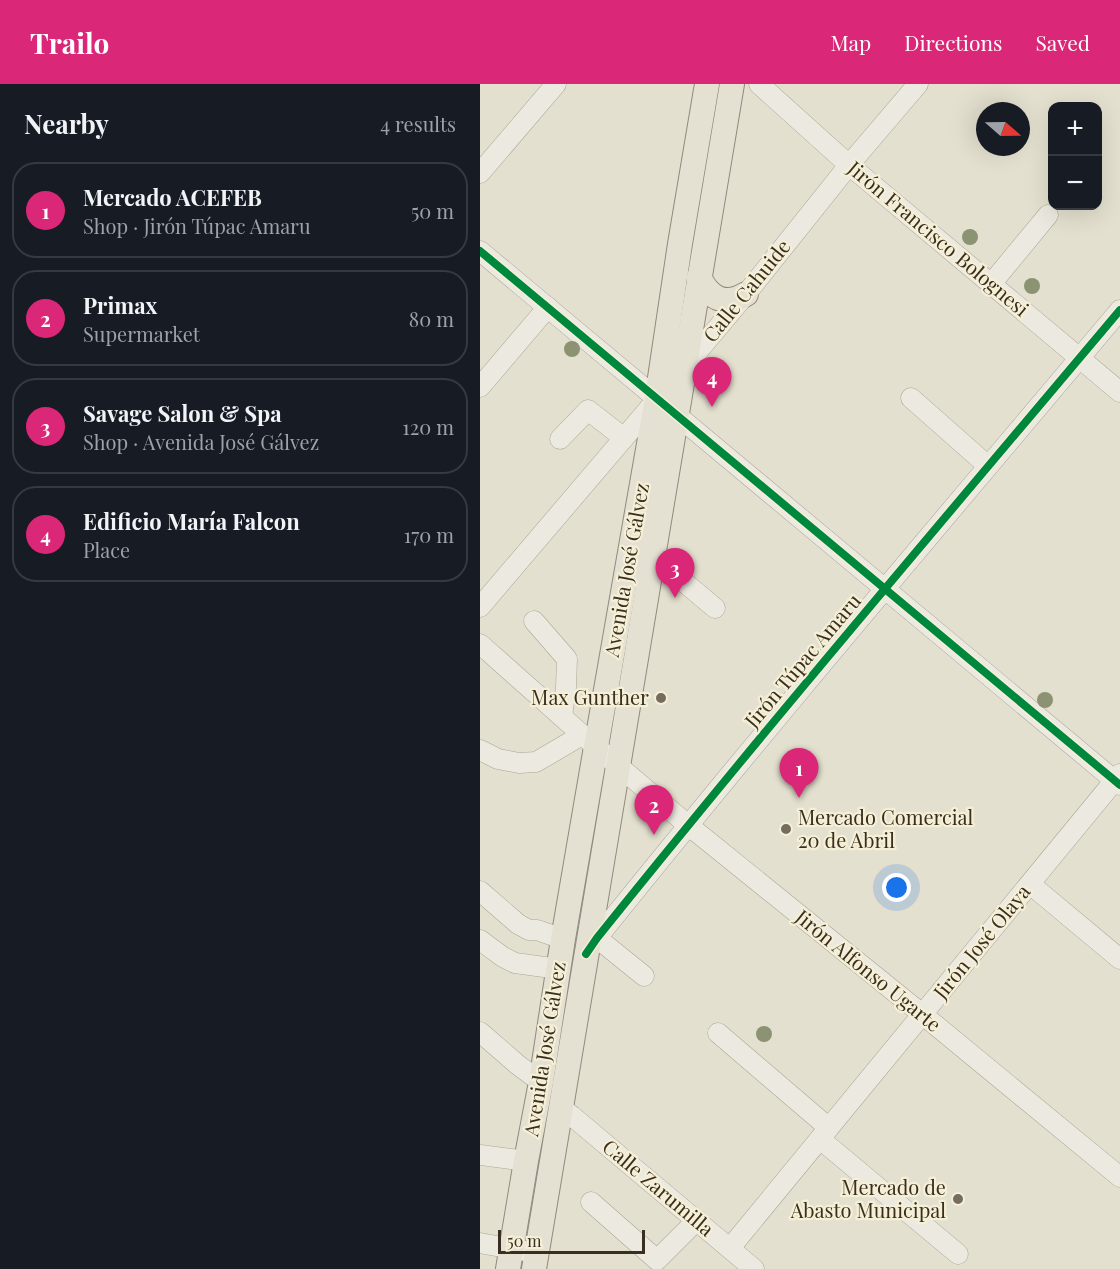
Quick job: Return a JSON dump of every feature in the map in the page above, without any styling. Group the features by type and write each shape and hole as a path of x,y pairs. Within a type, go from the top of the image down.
{"main road":[{"name":"Avenida José Gálvez","path":"510,1259 559,969 589,741 657,398 707,84"},
{"name":"Avenida José Gálvez","path":"535,1261 561,1107 592,946 618,765 732,84"},
{"path":"699,277 708,292 716,297 732,300 746,294"}],"street":[{"path":"480,173 556,84"},
{"name":"Jirón Francisco Bolognesi","path":"759,84 849,165 1120,392"},
{"name":"Calle Cahuide","path":"480,607 746,294 849,165 918,84"},
{"path":"991,284 1048,216"},
{"path":"480,250 1118,780"},
{"path":"480,387 548,307"},
{"name":"Jirón Túpac Amaru","path":"592,946 688,825 1120,310"},
{"path":"911,398 988,466"},
{"path":"560,439 588,410 624,438"},
{"path":"653,556 715,608"},
{"path":"534,621 567,659 562,717"},
{"path":"480,644 589,741 536,762 519,763 498,759 480,750"},
{"name":"Jirón Alfonso Ugarte","path":"589,741 688,825 1120,1177"},
{"name":"Jirón José Olaya","path":"730,1248 1118,780"},
{"path":"1030,884 1120,959"},
{"path":"480,891 518,924 529,930 537,930 563,939"},
{"path":"480,940 515,963 559,969"},
{"path":"592,946 644,976"},
{"path":"480,1032 541,1082"},
{"path":"718,1033 824,1134 958,1254"},
{"name":"Calle Zarumilla","path":"561,1107 754,1269"},
{"path":"480,1155 526,1161"},
{"path":"591,1202 657,1260 697,1220"},
{"path":"480,1243 510,1259 535,1261"}],"cycle path":[{"path":"480,251 1120,785"},
{"path":"586,954 661,858 791,701 1120,310"}],"place":[{"name":"Edificio María Falcon","path":"712,407"},
{"name":"Savage Salon & Spa","path":"675,598"},
{"name":"Max Gunther","path":"661,698"},
{"name":"Mercado ACEFEB","path":"799,798"},
{"name":"Mercado Comercial 20 de Abril","path":"786,829"},
{"name":"Primax","path":"654,835"},
{"name":"Mercado de Abasto Municipal","path":"958,1199"}]}
